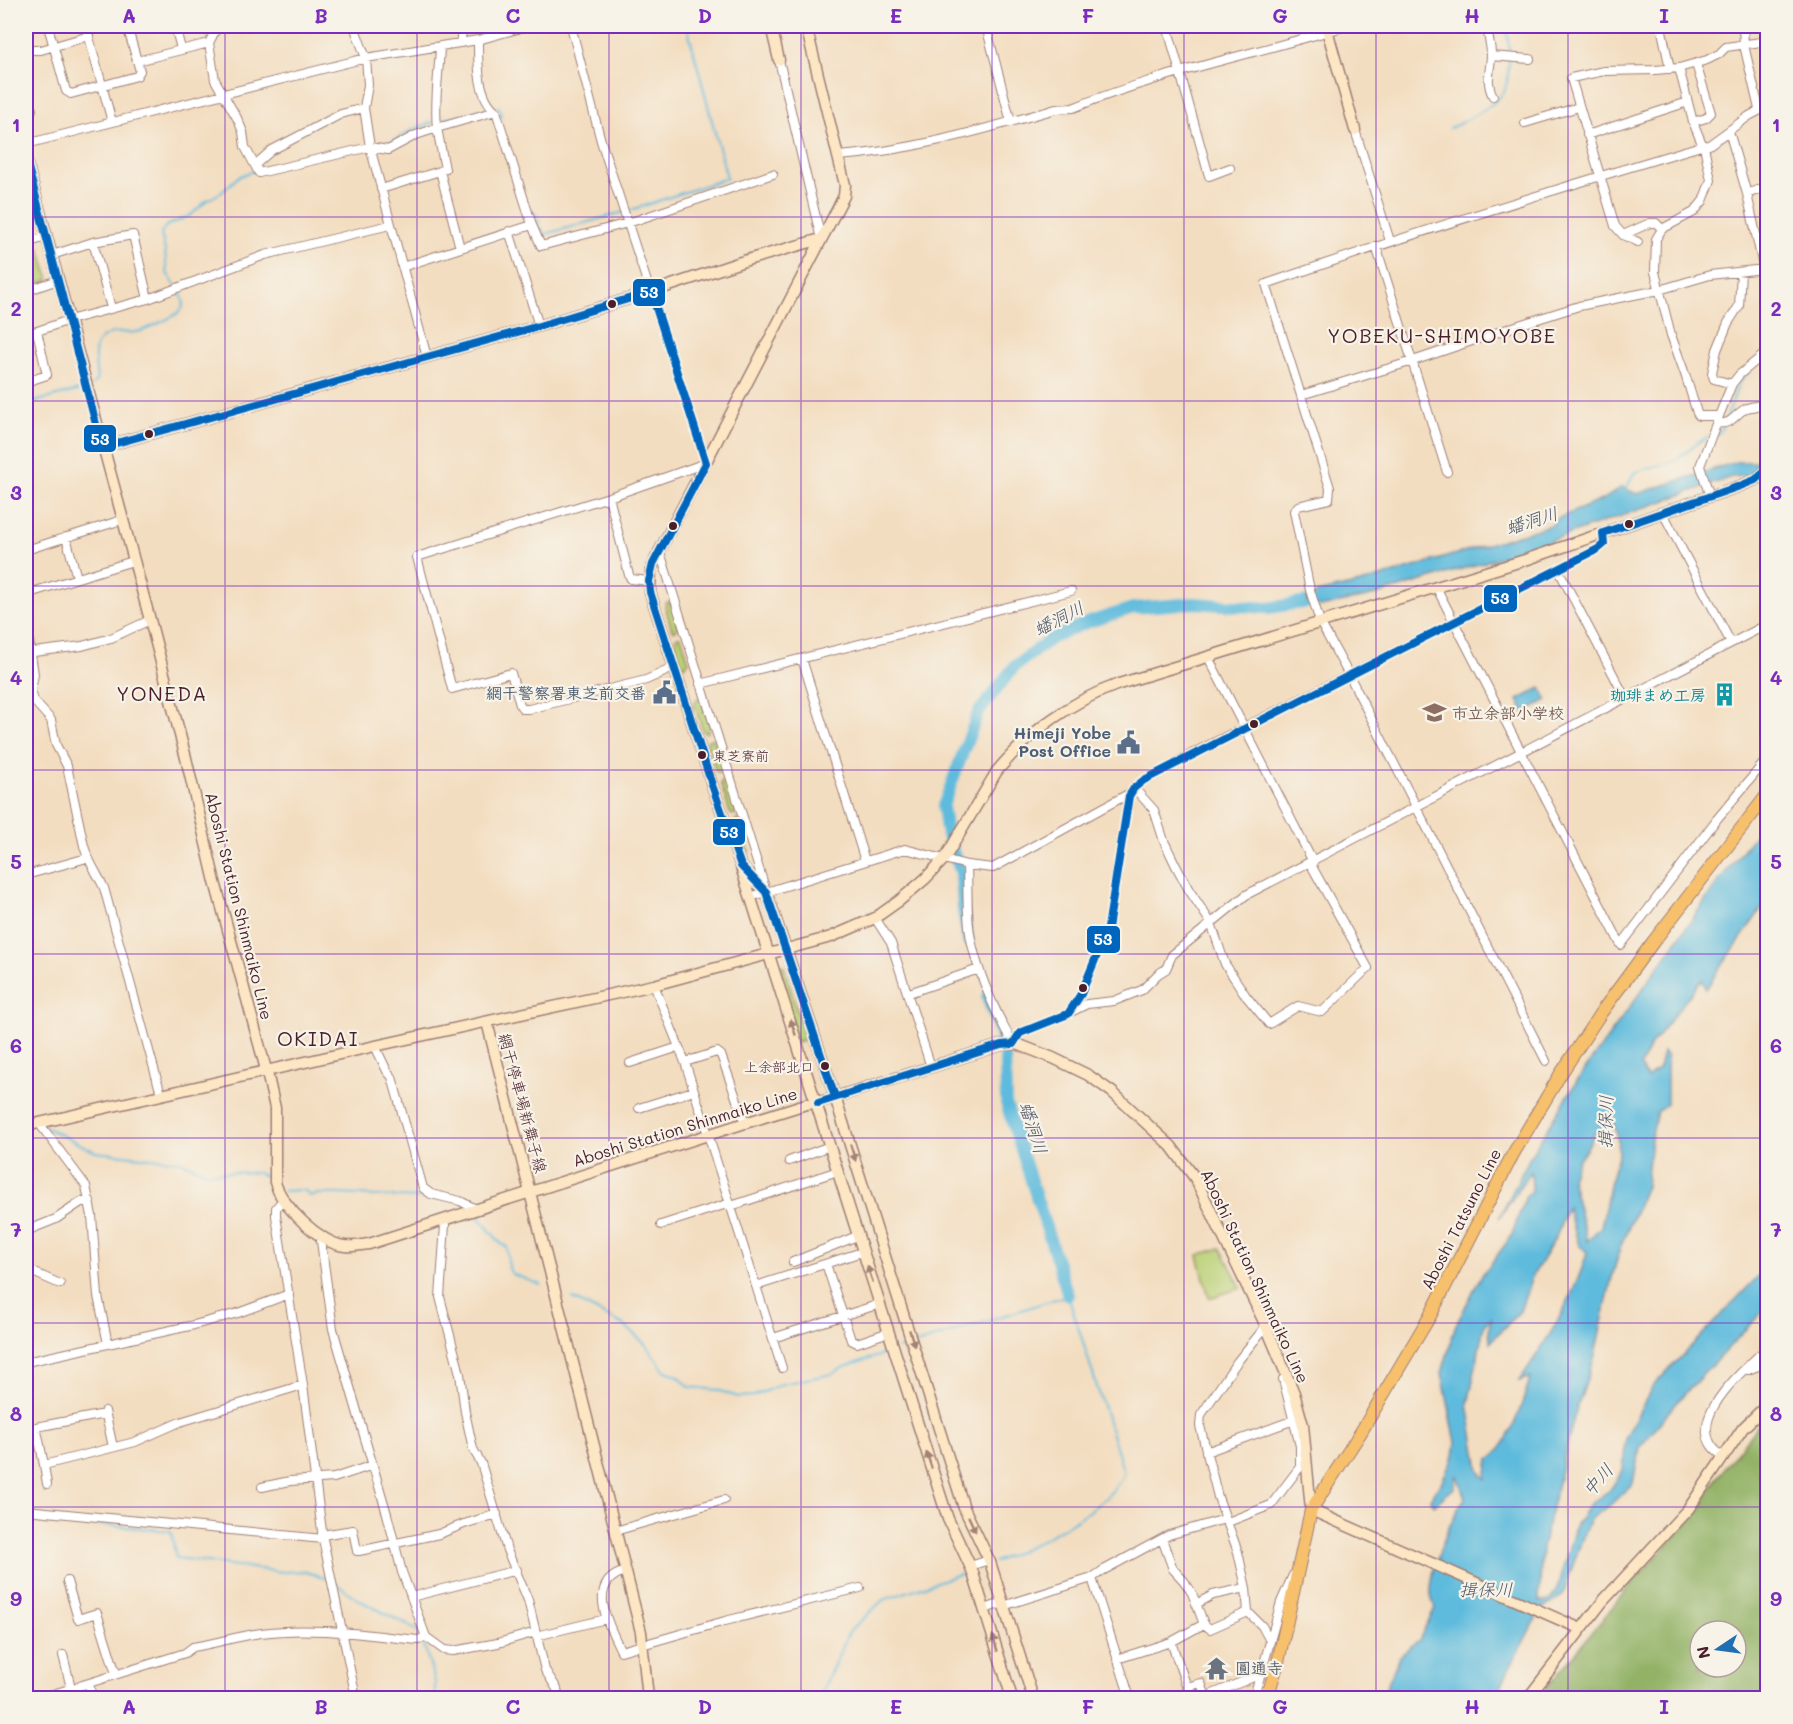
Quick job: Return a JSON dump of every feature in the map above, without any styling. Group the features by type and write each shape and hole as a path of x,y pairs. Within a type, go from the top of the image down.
{"main road":[{"name":"Aboshi Tatsuno Line","path":"1267,1698 1278,1662 1298,1563 1315,1512 1430,1316 1513,1154 1600,1014 1767,794"}],"street":[{"path":"48,26 66,91 71,94 137,76 140,71 128,26"},
{"path":"86,26 112,122"},
{"path":"175,26 181,49"},
{"path":"215,26 216,29 209,43 215,80 225,94 243,132 245,147 259,173 370,144 388,150 436,127 496,111"},
{"path":"354,26 366,58 368,85 364,108 370,144 427,357"},
{"path":"460,43 463,26"},
{"path":"26,144 366,58 478,40 528,26"},
{"path":"571,26 601,141 706,463"},
{"path":"771,26 821,240"},
{"path":"766,892 741,866 711,785 650,592 649,581 653,564 846,191 806,26"},
{"path":"986,26 1011,122"},
{"path":"1167,26 1209,176 1230,168"},
{"path":"838,156 864,154 1011,122 1056,109 1073,108 1181,72 1296,42 1327,28 1346,26"},
{"path":"1488,26 1491,56 1488,83 1493,96"},
{"path":"1661,26 1670,69"},
{"path":"1743,26 1744,45 1759,109"},
{"path":"1327,28 1355,130 1390,241"},
{"path":"26,50 41,50 89,36"},
{"path":"478,40 478,65 483,90 490,107 496,111 531,225 541,246 628,223 773,174"},
{"path":"1638,242 1623,235 1615,226 1571,78 1604,71 1679,68 1696,64 1719,54 1726,46 1767,41"},
{"path":"137,61 209,43"},
{"path":"381,189 445,169 435,116 440,46"},
{"path":"1491,56 1530,59"},
{"path":"1693,122 1706,118 1711,113 1696,64"},
{"path":"1679,68 1693,122 1707,158 1711,180 1703,201 1694,212 1662,229 1656,239 1655,272 1659,290 1696,413 1699,416 1718,420 1725,425 1745,409 1767,404"},
{"path":"26,89 32,110 26,118"},
{"path":"1587,135 1688,102"},
{"path":"1546,1061 1320,622 1310,590 1294,511 1298,506 1329,498 1330,488 1266,284 1390,241 1714,143 1759,109 1767,106"},
{"path":"1525,123 1579,107"},
{"path":"257,167 272,150 341,114 364,108"},
{"path":"1729,131 1747,194 1767,288"},
{"name":"Aboshi Station Shinmaiko Line","path":"26,160 150,620 215,882 266,1071 275,1108 275,1182 283,1200 305,1223 323,1237 345,1246 369,1244 806,1104 817,1103 1007,1045 1028,1048 1088,1075 1112,1092 1171,1146 1195,1178 1288,1376 1303,1425 1315,1512"},
{"path":"440,171 460,248"},
{"path":"1747,194 1767,186"},
{"path":"26,212 38,208"},
{"path":"1623,235 1650,223 1656,223 1662,229"},
{"path":"26,335 69,320 148,300 265,255 390,225"},
{"path":"402,267 531,225"},
{"path":"509,231 539,326"},
{"path":"52,255 93,242 133,235 148,300"},
{"path":"26,243 47,237"},
{"path":"102,447 539,326 747,260 821,240"},
{"path":"93,242 111,308"},
{"path":"1376,246 1447,472"},
{"path":"1301,395 1413,362 1525,322 1579,306 1659,290 1710,275 1764,269"},
{"path":"1732,384 1714,379 1712,374 1717,350 1728,323 1739,306 1741,272"},
{"path":"26,291 58,280"},
{"path":"26,382 47,375 37,331"},
{"path":"1710,497 1700,466 1732,384 1767,351"},
{"path":"674,668 646,680 529,709 524,709 520,705 511,673 452,689 417,557 609,497 706,463"},
{"path":"26,1126 654,985 838,935 874,918 916,888 941,857 998,771 1025,741 1074,703 1095,693 1436,587 1663,513 1747,484 1767,469"},
{"path":"609,497 629,575 631,579 649,581"},
{"path":"1663,513 1731,643"},
{"path":"26,550 122,520"},
{"path":"750,897 905,849 967,865 993,868 1132,790 1147,778 1602,546 1603,533"},
{"path":"66,537 76,578"},
{"path":"660,552 766,892 835,1097 964,1508 989,1560 1033,1698"},
{"path":"26,594 133,561"},
{"path":"1558,569 1625,697"},
{"path":"1436,587 1621,945 1717,819 1767,758"},
{"path":"700,684 1071,591"},
{"path":"28,652 82,646 111,638 150,620"},
{"path":"26,621 28,652 34,674 30,691 34,701 51,720 56,745 67,766 87,858 96,869 104,888 161,1094"},
{"path":"967,865 968,917 975,970 1002,1025 1007,1045 1020,1033 1087,1004 1114,1001 1142,990 1166,969 1172,955 1246,895 1767,624"},
{"path":"1132,790 1154,810 1164,841 1176,866 1211,923 1225,964 1246,996 1269,1024 1298,1006 1322,1012 1368,968 1311,862 1208,657"},
{"path":"802,659 865,861"},
{"path":"1068,1014 1081,994 1107,932 1132,790"},
{"path":"735,848 948,1519 970,1566 1012,1698"},
{"path":"26,875 87,858"},
{"path":"874,918 891,943 931,1067"},
{"path":"909,993 975,970"},
{"path":"654,985 685,1062 782,1368"},
{"name":"網干停車場新舞子線","path":"487,1022 625,1571 642,1644 648,1698"},
{"path":"375,1046 392,1077 423,1188 431,1194 460,1201 476,1209"},
{"path":"630,1063 679,1047"},
{"path":"685,1062 717,1052 721,1055 745,1123"},
{"path":"639,1108 693,1091"},
{"path":"39,1123 86,1186 90,1201 98,1296 108,1344"},
{"path":"789,1161 830,1146"},
{"path":"661,1225 838,1171"},
{"path":"283,1200 276,1208 276,1216 303,1384 322,1537 356,1698"},
{"path":"26,1231 56,1220 81,1202 90,1201"},
{"path":"443,1220 445,1225 440,1297 460,1374 473,1449 481,1463 507,1550 528,1600 545,1670 557,1689 559,1698"},
{"path":"793,1262 857,1236"},
{"path":"323,1237 321,1241 333,1329 422,1639"},
{"path":"756,1286 862,1252"},
{"path":"826,1264 851,1340 857,1343 889,1332"},
{"path":"26,1269 60,1284"},
{"path":"26,1362 194,1325 238,1313 289,1294"},
{"path":"772,1338 880,1304"},
{"path":"1266,1326 1237,1362 1201,1415 1200,1426 1226,1520 1238,1552 1246,1588 1248,1612 1262,1626 1269,1639"},
{"path":"1724,1457 1710,1442 1707,1434 1706,1425 1710,1412 1719,1398 1767,1347"},
{"path":"1745,1370 1767,1362"},
{"path":"985,1609 1092,1578 1102,1570 1169,1535 1271,1505 1300,1467 1300,1446 1283,1379 1288,1376"},
{"path":"44,1465 135,1442 180,1422 303,1384"},
{"path":"1528,1698 1577,1627 1689,1508 1743,1428 1767,1404"},
{"path":"47,1484 36,1427 105,1412 112,1448"},
{"path":"1206,1452 1294,1420"},
{"path":"26,1443 39,1440"},
{"path":"262,1487 290,1481 334,1478 373,1465"},
{"path":"615,1531 724,1500"},
{"path":"26,1510 322,1537 353,1530 357,1551 439,1534 497,1514"},
{"path":"1315,1512 1577,1627"},
{"path":"1162,1539 1173,1569 1184,1581 1204,1624 1210,1629 1248,1612"},
{"path":"970,1566 989,1560"},
{"path":"1253,1698 1281,1602 1298,1563"},
{"path":"411,1597 517,1570"},
{"path":"625,1571 616,1574 605,1585 603,1594 606,1619 621,1651 860,1588"},
{"path":"1092,1578 1130,1698"},
{"path":"67,1581 78,1619 97,1613 116,1674"},
{"path":"1196,1604 1213,1596 1246,1588"},
{"path":"53,1698 52,1694 185,1653 193,1647 261,1633 343,1633 422,1639 444,1650 453,1651 606,1619"},
{"path":"1117,1659 1171,1642 1204,1624"},
{"path":"1171,1642 1187,1687 1201,1683 1205,1698 1222,1695 1261,1674"},
{"path":"63,1655 71,1688"},
{"path":"89,1683 92,1698"}],"green space":[{"path":"36,247 40,249 49,279 26,289 26,250"},
{"path":"669,602 679,628 674,631 665,606"},
{"path":"679,636 689,662 684,666 676,648 676,637"},
{"path":"698,698 701,700 710,727 707,733 703,731 694,703"},
{"path":"713,738 724,767 719,773 716,771 707,743"},
{"path":"726,780 737,812 733,815 730,813 721,785 721,782"},
{"path":"738,819 750,851 745,854 742,852 733,824"},
{"path":"783,965 806,1039 796,1042 773,968"},
{"path":"1221,1248 1241,1288 1209,1298 1198,1255"},
{"path":"1767,1415 1767,1698 1539,1698 1631,1584 1699,1511 1715,1481"}],"water":[{"path":"1736,462 1767,464 1767,480 1743,476 1732,477 1521,551 1376,595 1320,607 1316,593 1365,582 1554,524 1554,520 1604,499 1622,487 1637,494"},
{"path":"1541,688 1547,700 1524,712 1518,700"},
{"name":"揖保川","path":"1767,820 1767,901 1706,989 1702,979 1650,1046 1640,1066 1647,1078 1659,1068 1663,1052 1667,1057 1667,1104 1657,1112 1651,1139 1646,1186 1620,1248 1594,1359 1574,1417 1542,1548 1539,1602 1548,1601 1556,1592 1576,1524 1591,1503 1610,1490 1623,1470 1626,1437 1653,1386 1767,1267 1767,1307 1676,1403 1640,1447 1633,1483 1609,1506 1589,1520 1562,1596 1541,1609 1496,1698 1378,1698 1384,1693 1399,1657 1419,1640 1435,1608 1431,1592 1435,1568 1448,1529 1465,1498 1457,1475 1454,1488 1434,1505 1430,1499 1441,1483 1454,1456 1456,1442 1442,1373 1455,1327 1480,1278 1511,1237 1526,1196 1532,1191 1531,1171 1499,1218 1531,1155 1577,1081 1725,873","holes":["1611,1119 1616,1130 1619,1153 1601,1227 1587,1241 1571,1178 1578,1160 1594,1134","1567,1207 1579,1245 1587,1252 1582,1269 1567,1303 1519,1381 1531,1377 1509,1434 1503,1445 1489,1459 1486,1479 1479,1470 1468,1404 1484,1325 1491,1318 1490,1342 1520,1311 1532,1277 1557,1235"]}],"waterway":[{"path":"531,212 536,214 543,233 546,234 631,210 727,178 687,26"},
{"path":"1450,128 1488,107 1504,91 1509,68 1507,26"},
{"path":"497,108 499,107 502,117"},
{"path":"438,120 489,109"},
{"path":"371,143 391,142 414,129 433,122"},
{"path":"260,168 278,165"},
{"path":"175,285 167,273 161,233 166,226 191,215 238,177 255,170"},
{"path":"92,386 97,379 95,353 101,339 113,333 143,331 177,314 184,302 178,290"},
{"path":"1726,419 1739,383 1747,373"},
{"path":"26,404 84,389"},
{"path":"1715,435 1723,427"},
{"path":"1625,491 1634,473 1672,462 1709,437"},
{"name":"蟠洞川","path":"968,941 963,911 961,873 947,835 943,806 978,713 1014,667 1052,638 1086,623 1133,608 1193,603 1268,608 1335,598"},
{"name":"蟠洞川","path":"987,997 1005,1052 1006,1103 1068,1295"},
{"path":"45,1127 96,1152 180,1161 207,1172 258,1173 272,1178"},
{"path":"283,1191 305,1190 309,1196 339,1194 438,1199"},
{"path":"476,1214 501,1244 507,1247 509,1268 512,1274 541,1285"},
{"path":"916,1344 1068,1295 1124,1472 1117,1485 1087,1512 1047,1537 994,1562"},
{"path":"573,1299 624,1325 645,1344 664,1370 678,1376 690,1387 717,1390 738,1397 754,1396 782,1384 832,1374 842,1368 890,1352"},
{"path":"898,1349 910,1345"},
{"path":"26,1518 171,1531 176,1558 282,1572 302,1571 328,1578"},
{"path":"819,1698 849,1632 883,1600 969,1571"},
{"path":"335,1583 359,1600 419,1631 421,1636"},
{"path":"423,1641 435,1682 435,1698"}],"transit line":[{"name":"53","path":"26,160 102,447 539,326 651,292 706,463 653,564 649,581 650,592 712,785 741,866 766,892 835,1097"},
{"name":"53","path":"818,1103 1001,1045 1013,1044 1020,1033 1068,1014 1081,994 1108,928 1129,796 1134,788 1144,780 1598,549 1604,544 1603,533 1740,486 1755,480 1768,469"}],"place":[{"name":"網干警察署東芝前交番","path":"664,693"},
{"name":"珈琲まめ工房","path":"1724,695"},
{"name":"市立余部小学校","path":"1434,713"},
{"name":"Himeji Yobe Post Office","path":"1129,742"},
{"name":"東芝寮前","path":"702,755"},
{"name":"上余部北口","path":"825,1066"},
{"name":"圓通寺","path":"1217,1668"}],"district":[{"name":"YOBEKU-SHIMOYOBE","path":"1442,336"},
{"name":"YONEDA","path":"162,694"},
{"name":"OKIDAI","path":"318,1039"}],"water label":[{"name":"中川","path":"1598,1480"}]}
